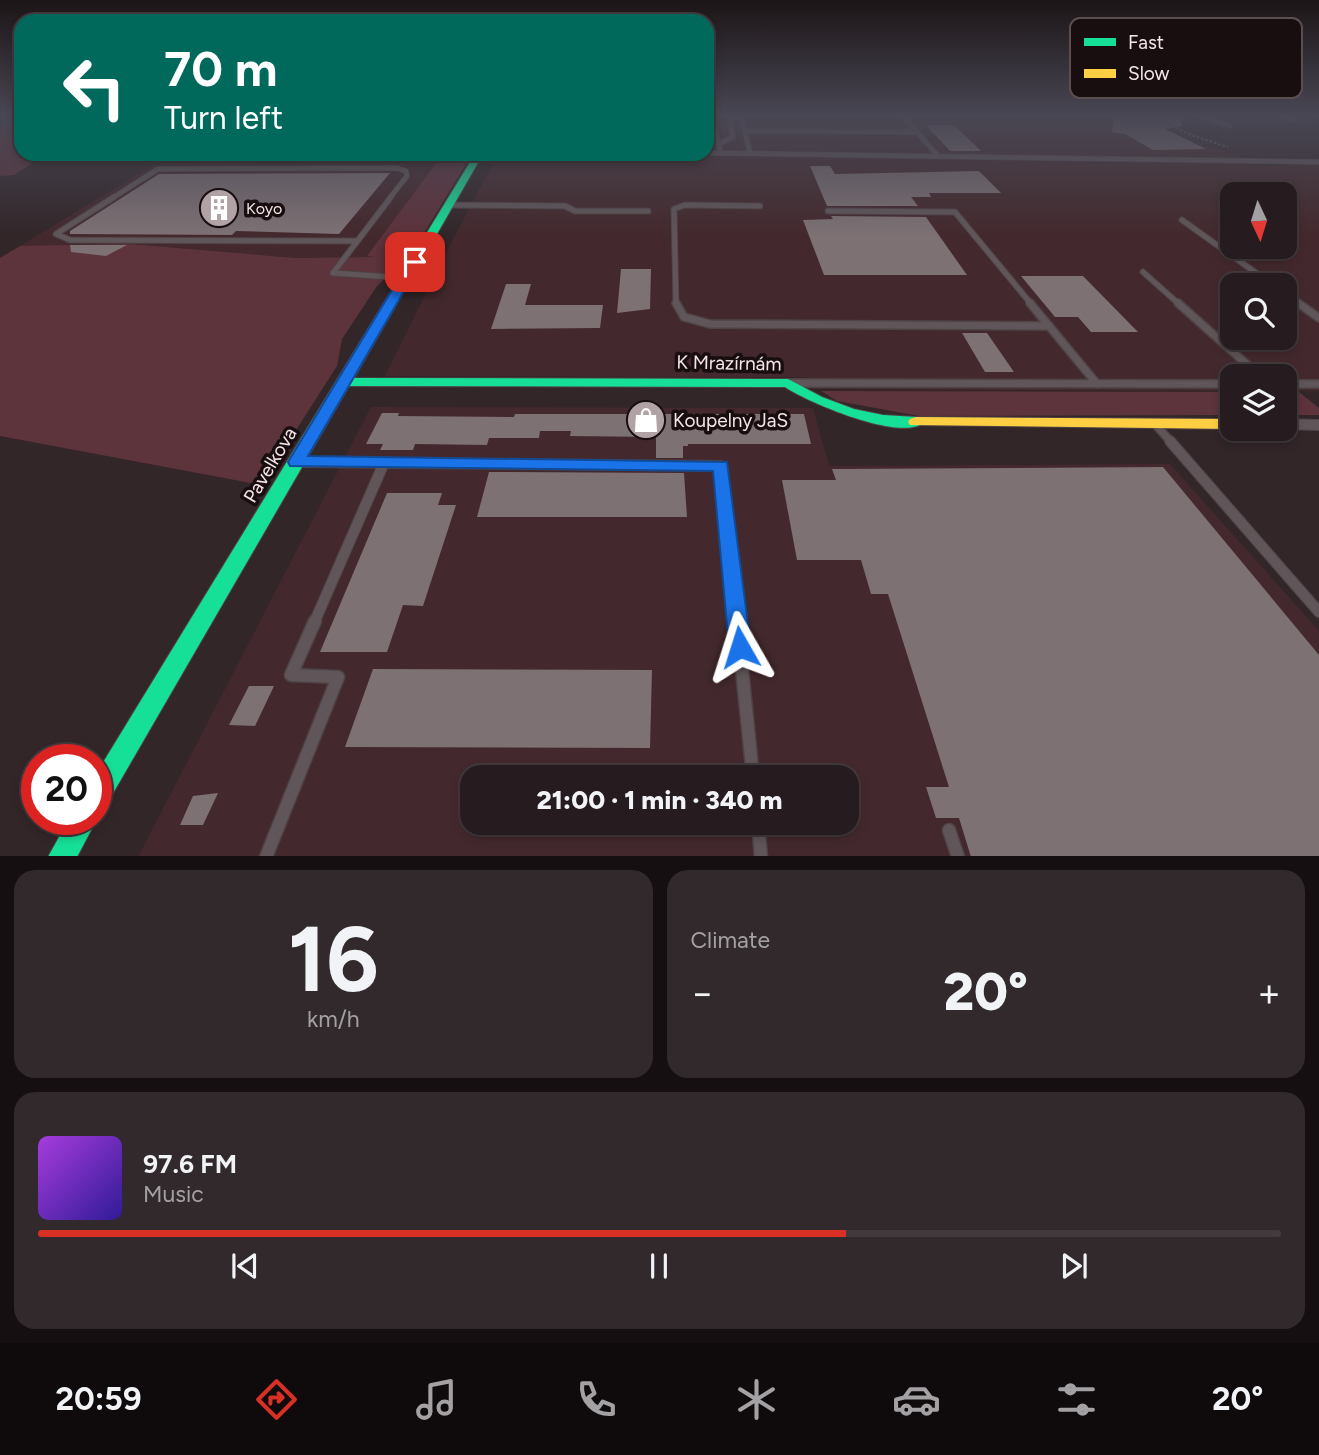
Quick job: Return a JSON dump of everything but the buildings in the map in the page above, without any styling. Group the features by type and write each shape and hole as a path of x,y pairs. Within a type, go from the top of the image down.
{"street":[{"name":"Pavelkova","path":"112,771 475,161"},
{"name":"K Mrazírnám","path":"344,382 788,383 821,402 889,420 955,424 1220,424"},
{"path":"1297,424 1319,425"},
{"path":"61,856 74,835"}],"lane":[{"path":"935,156 1319,162"},
{"path":"357,241 70,240 56,234 158,169 385,168 407,171 407,176 333,273 406,278"},
{"path":"449,205 565,206 575,211 648,211"},
{"path":"760,206 685,205 674,209 676,305 684,317 710,324 1049,326"},
{"path":"828,211 955,212 1097,384"},
{"path":"1182,220 1256,273"},
{"path":"1143,272 1246,364"},
{"path":"1297,302 1319,318"},
{"path":"788,383 1220,384"},
{"path":"1297,384 1319,384"},
{"path":"1155,424 1319,612"},
{"path":"296,462 721,466 752,765"},
{"path":"266,856 338,677 291,675 384,463"},
{"path":"949,830 958,856"},
{"path":"759,835 761,856"}],"shaded area":[{"path":"0,156 14,156 14,161 36,161 14,175 0,176"},
{"path":"714,156 1236,156 1264,166 1319,164 1319,391 1297,391 1297,364 1220,364 1220,391 811,389 807,377 385,376 494,161 714,161"},
{"path":"168,161 406,161 404,164 465,164 409,257 296,258 131,244 106,256 20,246 153,165 165,164"},
{"path":"438,161 468,161 407,261 402,263 406,264 395,269 377,286 342,339 337,366 261,485 0,436 0,258 20,246 131,244 296,258 375,257 367,256"},
{"path":"821,391 1220,392 1220,415 919,416 837,401"},
{"path":"1297,392 1319,408 1319,415 1297,415"},
{"path":"371,407 813,408 829,466 1170,464 1319,631 1319,856 139,856"}],"traffic: fast":[{"path":"112,771 475,161"},
{"path":"344,382 788,383 817,400 849,412 883,420 916,422"},
{"path":"62,856 74,835"}],"traffic: slow":[{"path":"916,422 1220,424"}],"place":[{"name":"Koyo","path":"219,208"},
{"name":"Koupelny JaS","path":"646,420"}],"route":[{"path":"415,262 296,462 721,466 740,647"}]}
